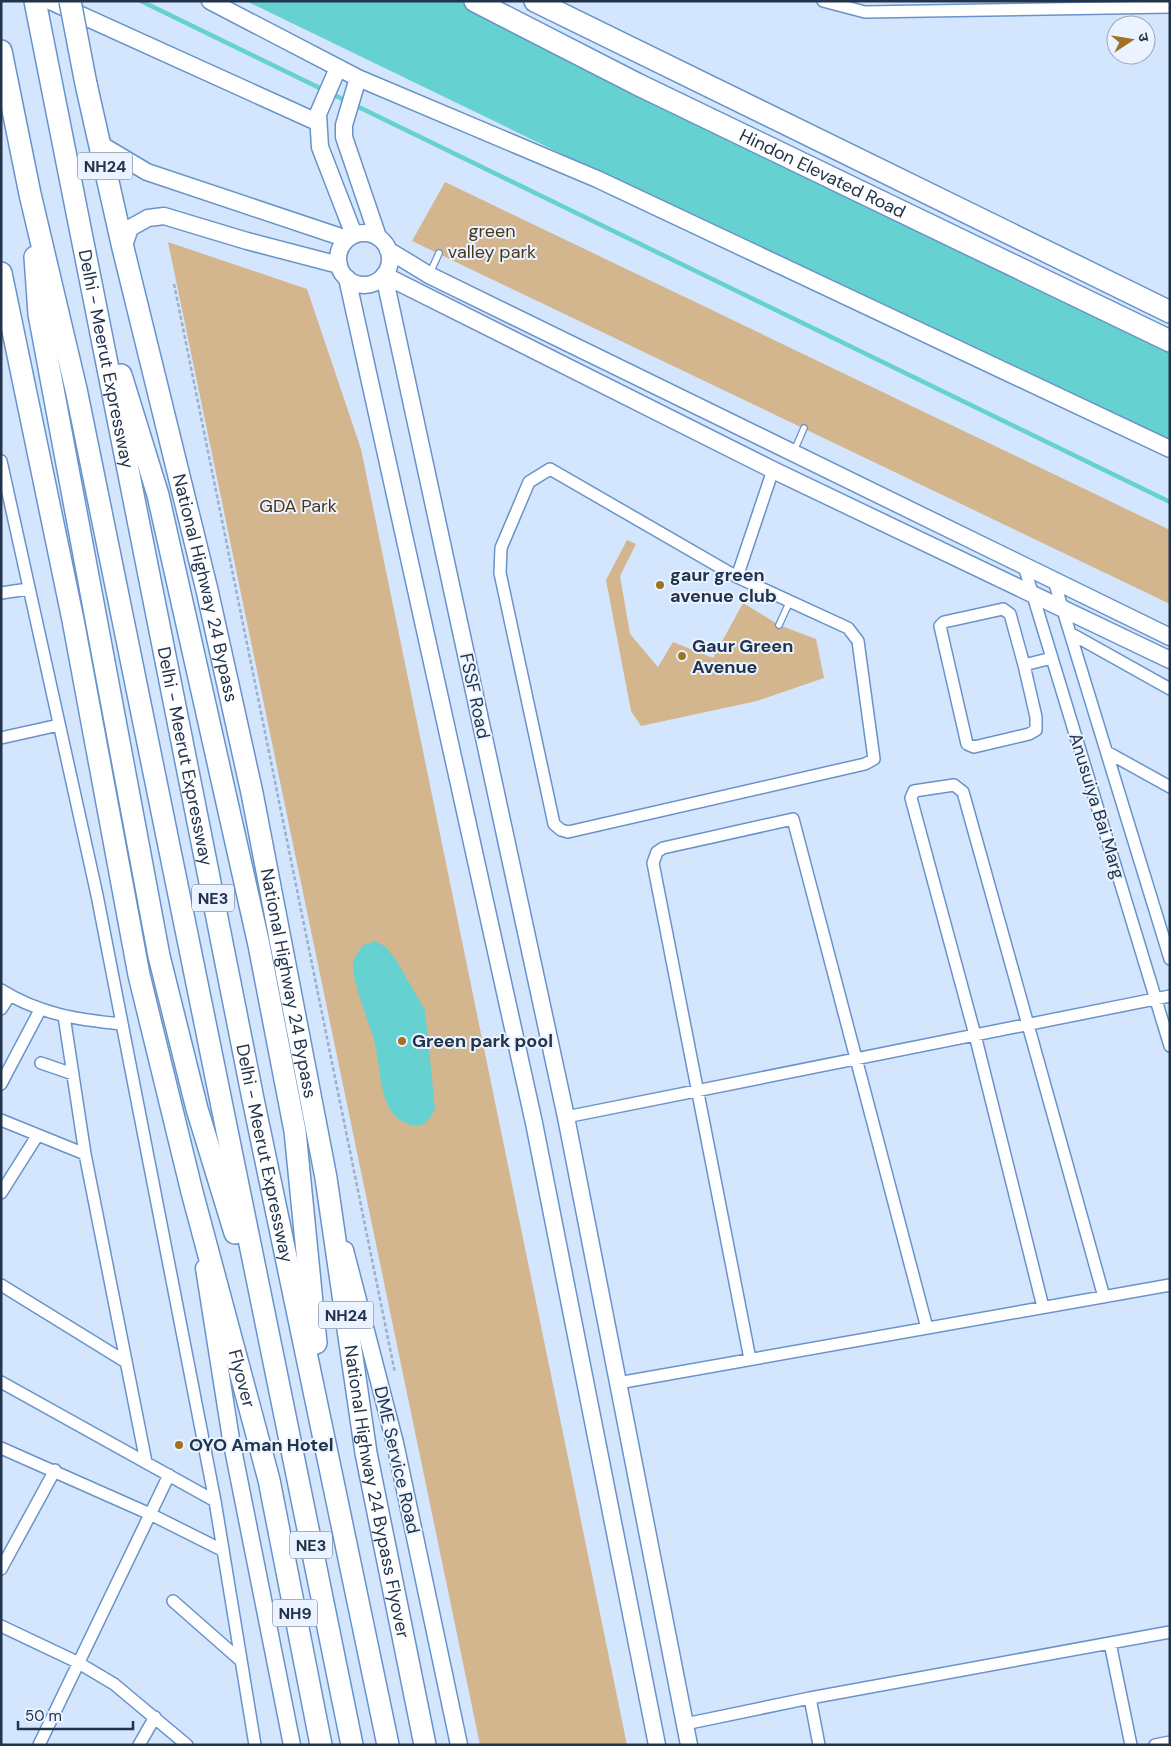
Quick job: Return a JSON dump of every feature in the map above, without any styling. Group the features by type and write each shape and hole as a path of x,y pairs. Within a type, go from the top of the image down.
{"highway":[{"name":"Delhi - Meerut Expressway","path":"35,1 91,276 145,562 388,1745"},
{"name":"National Highway 24 Bypass","path":"70,1 86,84 123,248 207,590 248,771 326,1178"},
{"name":"Hindon Elevated Road","path":"475,1 637,84 1170,341"},
{"name":"Hindon Elevated Road","path":"535,1 1170,312"},
{"name":"Delhi - Meerut Expressway","path":"1,51 30,194 76,389 352,1745"},
{"path":"30,194 39,314 159,956 197,1109 270,1345"},
{"name":"Flyover","path":"1,273 109,808 139,975 192,1192 270,1480 321,1745"},
{"path":"91,276 158,495 259,945 295,1131 328,1456"},
{"path":"222,774 248,771"},
{"path":"109,808 130,803"},
{"name":"National Highway 24 Bypass Flyover","path":"326,1178 366,1453 425,1745"}],"street":[{"path":"50,1 318,118"},
{"path":"210,1 334,75 597,179 1170,449"},
{"path":"823,1 865,12 1170,6"},
{"path":"334,75 318,118 320,147 351,237"},
{"path":"123,248 130,228 148,218 164,216 343,272 360,284 369,284 384,275 388,268 383,244 344,137 344,125 355,84"},
{"path":"100,144 146,172 351,237"},
{"path":"657,1745 534,1123 338,253 351,237 362,233 383,244 429,275 1170,637"},
{"path":"384,275 773,470 1170,660"},
{"name":"FSSF Road","path":"384,275 566,1117 689,1745"},
{"path":"1,461 97,894 215,1501 222,1550 231,1588 240,1659 255,1745"},
{"path":"550,469 737,577 848,628 854,634 858,641 874,759 865,764 577,830 568,832 561,830 554,824 500,573 501,548 529,482 550,469"},
{"path":"737,577 773,470"},
{"name":"Anusuiya Bai Marg","path":"1024,566 1170,1046"},
{"name":"Anusuiya Bai Marg","path":"1054,581 1170,959"},
{"path":"1,593 28,589"},
{"path":"1003,609 1007,610 1024,665 1036,718 1036,730 1029,734 974,746 968,744 940,626 944,622 1003,609"},
{"path":"1070,634 1170,689"},
{"path":"1024,665 1052,658"},
{"path":"1,738 59,725"},
{"path":"1107,752 1170,787"},
{"path":"1043,1307 975,1035 911,798 914,791 954,785 963,792 1104,1297"},
{"path":"750,1359 653,864 654,857 663,848 793,819 927,1328"},
{"path":"1,1009 5,993 40,1010 64,1016 122,1024"},
{"path":"566,1117 1170,996"},
{"path":"1,1084 40,1010"},
{"path":"64,1016 85,1154 146,1462"},
{"path":"41,1063 72,1074"},
{"path":"1,1120 85,1154"},
{"path":"1,1193 37,1136"},
{"name":"DME Service Road","path":"326,1178 394,1443 459,1745"},
{"path":"192,1192 231,1439 292,1745"},
{"path":"1,1285 126,1362"},
{"path":"618,1383 1170,1285"},
{"path":"1,1382 215,1501"},
{"path":"1,1448 55,1470 222,1550"},
{"path":"1,1569 55,1470"},
{"path":"39,1745 77,1662 169,1475"},
{"path":"173,1601 240,1659"},
{"path":"1,1626 77,1662 114,1684 187,1745"},
{"path":"685,1724 810,1698 1170,1632"},
{"path":"1110,1643 1131,1745"},
{"path":"810,1698 819,1745"},
{"path":"139,1745 155,1717"},
{"path":"1155,1745 1170,1742"}],"lane":[{"path":"429,275 439,253"},
{"path":"793,453 804,428"},
{"path":"779,625 790,601"}],"path":[{"path":"174,284 395,1375"}],"green space":[{"name":"green valley park","path":"445,182 1170,530 1170,604 412,241"},
{"name":"GDA Park","path":"168,242 307,289 361,449 627,1745 480,1745"},
{"path":"627,540 636,544 620,576 630,634 658,667 673,642 713,658 743,603 779,625 816,639 824,678 757,701 641,726 631,711 606,580"}],"shaded area":[{"path":"246,1 483,1 1170,331 1170,443 851,294"},
{"name":"Green park pool","path":"375,941 386,947 396,960 425,1010 435,1109 427,1122 417,1126 401,1121 387,1103 380,1077 374,1040 355,979 353,963 355,959 362,946"}],"waterway":[{"path":"141,1 1170,502"}],"place":[{"name":"gaur green avenue club","path":"660,585"},
{"name":"Gaur Green Avenue","path":"682,656"},
{"name":"Green park pool","path":"402,1041"},
{"name":"OYO Aman Hotel","path":"179,1445"}]}
